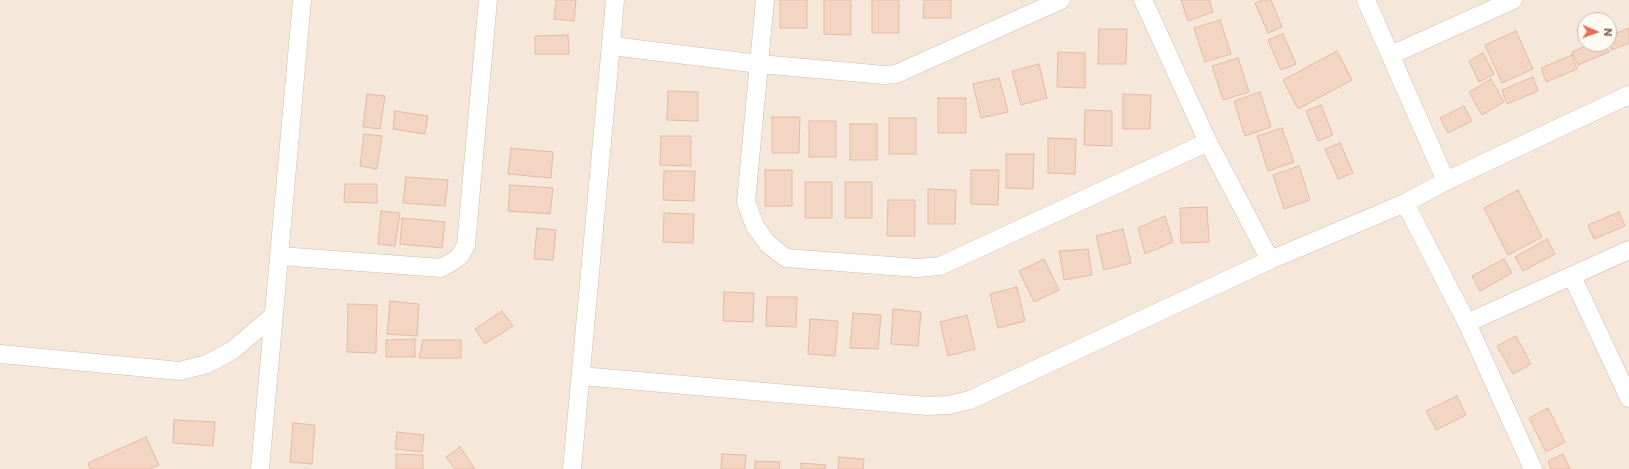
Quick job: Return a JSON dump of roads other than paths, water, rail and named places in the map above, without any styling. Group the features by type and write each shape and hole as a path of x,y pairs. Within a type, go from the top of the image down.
{"street":[{"path":"260,469 302,0"},
{"path":"280,256 441,268 460,256 466,245 488,0"},
{"path":"572,469 612,46 615,0"},
{"path":"765,0 746,202 755,226 768,244 786,258 917,268 940,266 1208,142"},
{"path":"612,46 759,64 885,75 896,74 1061,0"},
{"path":"1143,0 1208,142 1270,260"},
{"path":"1366,0 1446,181"},
{"path":"1391,55 1513,0"},
{"path":"581,376 918,405 950,405 970,400 1270,260 1405,203 1446,181 1629,95"},
{"path":"1405,203 1467,323 1529,468"},
{"path":"1467,323 1629,250"},
{"path":"1572,276 1629,398"},
{"path":"0,354 180,371 207,364 233,350 274,315"}]}
